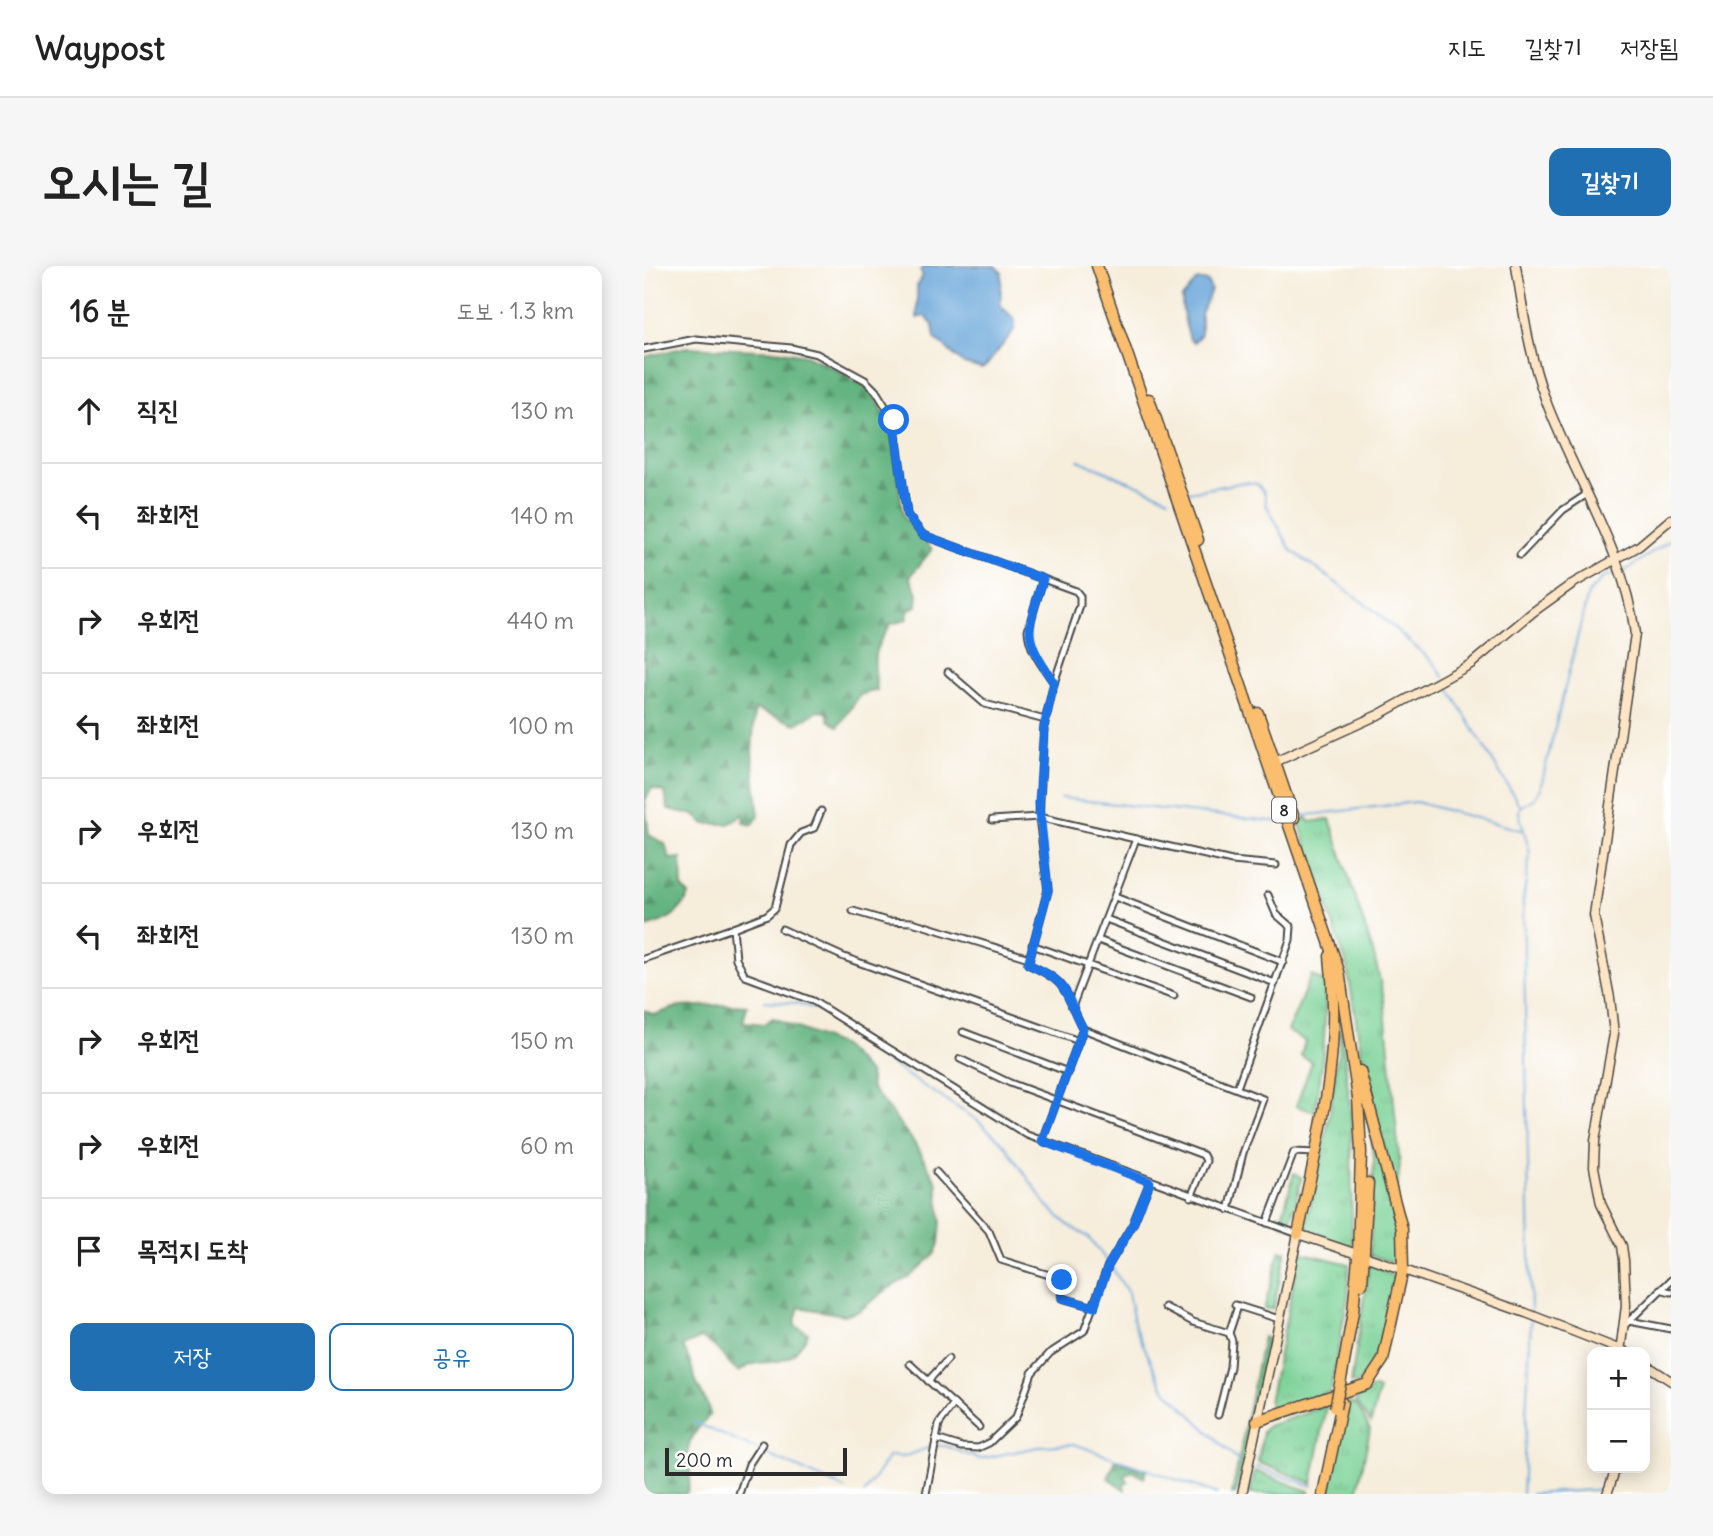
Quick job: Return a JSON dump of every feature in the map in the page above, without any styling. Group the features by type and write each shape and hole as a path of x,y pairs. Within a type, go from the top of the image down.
{"highway":[{"name":"8","path":"1097,266 1328,935 1345,1001 1361,1152 1354,1298 1345,1372"},
{"name":"8","path":"1103,266 1275,762 1344,968 1352,1000 1360,1071 1368,1198 1359,1311 1317,1494"},
{"path":"1298,1234 1331,1083 1335,997 1328,935"},
{"path":"1257,1421 1367,1384 1377,1374 1383,1360 1403,1269 1402,1229 1360,1071"},
{"name":"8","path":"1323,1494 1338,1405"}],"street":[{"path":"1516,266 1539,381 1614,559 1632,609 1635,634 1594,915 1614,1034 1595,1141 1594,1167 1601,1204 1622,1246 1626,1306 1623,1347"},
{"path":"644,349 696,339 806,351 832,361 865,380 876,391 894,420 907,515 923,535 1076,591 1080,596 1080,606 1054,683 1045,720 1039,817 1048,890 1028,964 1055,976 1062,984 1083,1029 1263,1099 1242,1153 1229,1210"},
{"path":"1520,555 1563,510 1587,494"},
{"path":"1275,762 1378,715 1471,664 1533,612 1614,559 1639,546 1671,519"},
{"path":"1043,579 1028,638 1033,652 1054,683"},
{"path":"948,672 985,704 1045,720"},
{"path":"644,959 767,915 775,908 791,845 801,833 814,828 821,811"},
{"path":"992,820 1039,817 1233,861 1276,865"},
{"path":"1072,1007 1136,839"},
{"path":"1237,1088 1283,962 1291,927 1276,914 1268,895"},
{"path":"1115,897 1283,962"},
{"path":"853,911 887,921 912,922 1028,958"},
{"path":"1107,919 1275,983"},
{"path":"733,928 736,959 745,976 813,1001 998,1119 1042,1141 1150,1182 1354,1253"},
{"path":"782,929 844,957 1079,1041"},
{"path":"1098,940 1251,997"},
{"path":"1032,945 1174,996"},
{"path":"1042,1141 1083,1029"},
{"path":"963,1032 1068,1072"},
{"path":"960,1059 1057,1100 1203,1156 1206,1161 1191,1197"},
{"path":"1267,1223 1292,1156 1299,1150 1315,1153"},
{"path":"936,1172 989,1231 1001,1260 1059,1278 1063,1284 1062,1298 1094,1307"},
{"path":"936,1438 962,1447 978,1448 989,1443 1016,1417 1032,1373 1050,1353 1084,1331 1109,1264 1133,1224 1150,1182"},
{"path":"1242,1494 1298,1234"},
{"path":"1370,1258 1526,1312 1612,1347"},
{"path":"1626,1324 1671,1280"},
{"path":"1660,1289 1671,1292"},
{"path":"1218,1415 1230,1367 1232,1341 1229,1333 1237,1306 1279,1319"},
{"path":"1165,1307 1193,1322 1229,1333"},
{"path":"1626,1324 1671,1329"},
{"path":"928,1381 948,1359"},
{"path":"910,1364 979,1427"},
{"path":"1650,1367 1671,1381"},
{"path":"926,1494 939,1424 954,1404"},
{"path":"740,1494 749,1464 762,1444"},
{"path":"1607,1494 1614,1473"}],"green space":[{"path":"686,347 782,351 806,355 871,391 891,424 903,516 932,549 910,577 918,593 917,606 909,609 906,620 891,624 877,648 874,662 877,690 860,695 838,727 829,720 827,712 818,711 796,724 755,709 752,753 759,816 752,825 743,822 744,814 729,824 705,824 694,815 668,809 665,792 652,788 645,801 649,835 665,844 670,859 681,858 682,887 689,895 671,917 644,928 644,357"},
{"path":"1307,818 1309,822 1330,819 1374,955 1384,998 1400,1166 1396,1196 1364,1068 1347,966 1298,819"},
{"path":"1311,975 1326,983 1322,1064 1314,1112 1296,1106 1312,1062 1301,1056 1305,1041 1288,1031"},
{"path":"1338,998 1351,1116 1352,1247 1317,1236 1306,1226 1330,1114 1340,1040"},
{"path":"747,1006 743,1022 764,1024 773,1018 842,1046 869,1073 871,1087 913,1141 937,1182 941,1221 939,1244 934,1255 911,1276 889,1288 859,1311 843,1315 799,1307 794,1325 808,1333 791,1356 782,1360 757,1363 739,1372 714,1346 701,1338 683,1346 710,1415 691,1439 686,1494 644,1494 644,1010 654,1015 677,1007"},
{"path":"1368,1105 1397,1227 1398,1263 1370,1256 1374,1158"},
{"path":"1294,1173 1302,1178 1289,1226 1281,1221"},
{"path":"1280,1251 1286,1251 1273,1309 1264,1309"},
{"path":"1300,1252 1349,1264 1348,1296 1330,1392 1277,1410 1269,1406 1269,1402"},
{"path":"1370,1261 1395,1278 1377,1364 1357,1384 1351,1383"},
{"path":"1263,1337 1267,1339 1236,1494 1232,1494"},
{"path":"1373,1388 1379,1390 1371,1422 1355,1401"},
{"path":"1347,1402 1357,1405 1370,1429 1357,1494 1329,1494"},
{"path":"1327,1406 1312,1483 1258,1462 1263,1432 1268,1426"},
{"path":"1116,1460 1146,1471 1144,1478 1133,1471 1125,1476 1128,1482 1124,1484 1125,1490 1108,1478"},
{"path":"1255,1471 1309,1491 1309,1494 1250,1494"}],"water":[{"path":"923,266 995,266 1002,273 1000,305 1015,320 1015,329 982,369 964,364 935,338 933,325 925,316 917,318 917,285 923,276 920,271"},
{"path":"1197,280 1208,282 1211,290 1201,314 1201,334 1194,342 1190,340 1187,330 1182,298"}],"waterway":[{"path":"1078,460 1169,498"},
{"path":"1189,492 1245,482 1257,484 1264,492 1267,506 1291,550 1375,611 1435,664 1444,677"},
{"path":"1625,571 1671,540"},
{"path":"1531,1312 1523,901 1530,853 1519,813 1520,807 1534,799 1540,789 1588,594 1604,577 1616,574"},
{"path":"1445,682 1520,806"},
{"path":"1061,798 1280,822"},
{"path":"1301,816 1416,802 1524,831"},
{"path":"765,1001 797,1003 819,1010 905,1074 977,1120 1004,1144 1046,1204 1068,1225 1088,1237 1107,1261"},
{"path":"1111,1266 1128,1293 1135,1327 1163,1387 1239,1462"},
{"path":"1522,1494 1531,1318"},
{"path":"694,1422 845,1489"},
{"path":"937,1446 946,1446 979,1459 1043,1446 1074,1444 1217,1494"},
{"path":"864,1494 889,1456 903,1457 931,1447"},
{"path":"1256,1467 1312,1486"},
{"path":"1531,1494 1606,1489"}],"route":[{"path":"894,420 907,515 923,535 1043,579 1028,638 1033,652 1054,683 1044,727 1039,803 1048,890 1028,964 1055,976 1062,984 1083,1029 1042,1141 1150,1182 1133,1224 1108,1266 1094,1307 1062,1298 1062,1280"}]}
